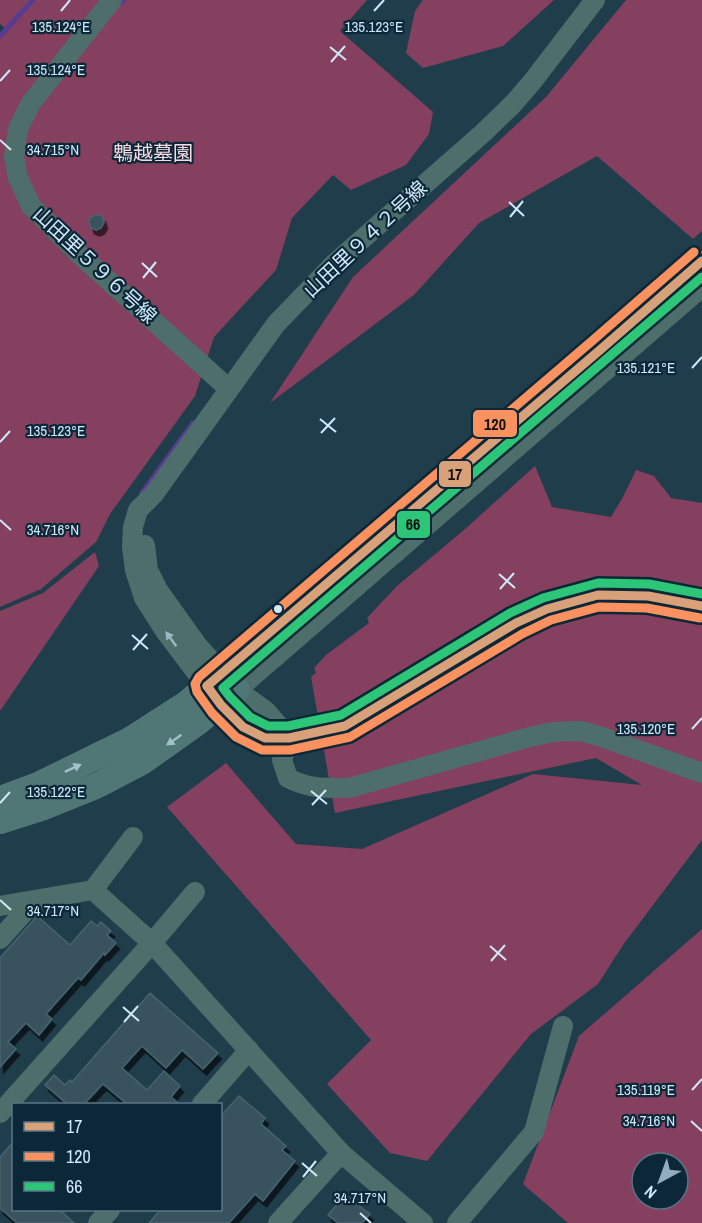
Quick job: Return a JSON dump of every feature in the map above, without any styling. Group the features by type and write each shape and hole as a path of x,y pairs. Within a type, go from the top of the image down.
{"main road":[{"path":"0,799 38,785 130,740 186,704 222,688"},
{"path":"0,821 44,807 96,786 142,762 197,723 222,688"}],"street":[{"name":"山田里５９６号線","path":"112,0 31,103 18,129 14,157 18,178 31,206 63,238 229,389"},
{"name":"山田里９４２号線","path":"595,0 513,104 335,263 276,324 153,494 138,510 133,527 132,547 135,570 144,598 165,631 222,688 234,719 265,738 289,738 345,726 516,623 547,609 598,595 648,596 702,606"},
{"path":"222,688 702,261"},
{"path":"222,688 702,287"},
{"path":"289,738 282,760 288,778 301,785 320,788 349,788 554,732 580,731 599,736 702,772"},
{"path":"0,906 93,890 133,837"},
{"path":"93,890 152,943 340,1153 423,1223"},
{"path":"0,1113 195,892"},
{"path":"0,939 34,901"},
{"path":"457,1223 534,1132 562,1026"},
{"path":"203,1103 249,1050"},
{"path":"278,1223 340,1153"},
{"path":"98,1223 108,1211"}],"green space":[{"name":"鵯越墓園","path":"0,0 367,0 340,31 433,112 429,134 406,165 351,190 333,175 292,218 276,270 214,337 195,396 110,514 96,542 41,589 0,607 0,36 6,29 0,24"},
{"path":"423,0 554,0 503,46 423,68 406,53 415,11"},
{"path":"626,0 702,0 702,231 693,239 597,156 479,223 414,295 270,403 353,277 546,97"},
{"path":"535,466 552,507 611,517 636,470 654,476 671,498 702,503 702,840 623,945 598,984 531,1034 427,1161 390,1153 327,1084 371,1040 167,807 226,763 296,844 362,849 533,774 642,785 596,758 335,813 311,677 316,673 314,668 326,655 369,623 367,618 397,586"},
{"path":"95,552 99,566 0,711 0,611 43,593"},
{"path":"702,929 702,1223 568,1223 523,1184 579,1036"}],"building":[{"path":"102,216 104,223 96,230 91,228 89,222 91,217"},
{"path":"37,916 70,945 91,921 97,926 101,922 111,931 107,935 116,943 105,955 104,953 81,980 78,978 46,1014 52,1019 39,1035 26,1023 8,1042 16,1049 0,1067 0,958"},
{"path":"150,993 218,1053 203,1069 182,1050 166,1068 142,1046 122,1068 147,1090 164,1071 180,1086 171,1097 178,1103 126,1103 103,1084 85,1103 66,1103 45,1085 54,1075 65,1085 70,1080 72,1082"},
{"path":"239,1096 265,1118 261,1124 286,1146 282,1150 295,1161 263,1201 255,1194 229,1223 149,1223 159,1211 222,1211 222,1115"},
{"path":"12,1143 12,1211 61,1211 74,1223 17,1223 0,1208 0,1157"},
{"path":"345,1195 370,1214 362,1223 338,1223 328,1215"}],"waterway":[{"path":"0,36 33,0"},
{"path":"121,3 124,0"},
{"path":"142,493 193,423"}],"transit line":[{"name":"120","path":"694,252 199,677 195,684 197,692 212,713 236,737 262,750 290,750 350,737 522,634 551,620 599,607 647,608 700,618"},
{"name":"17","path":"207,686 702,261"},
{"name":"66","path":"702,277 223,688 250,717 268,726 288,726 341,715 510,613 543,598 598,583 649,584 702,594"},
{"name":"17","path":"207,686 221,705 243,727 265,738 289,738 345,726 516,623 547,609 598,595 648,596 702,606"}]}
